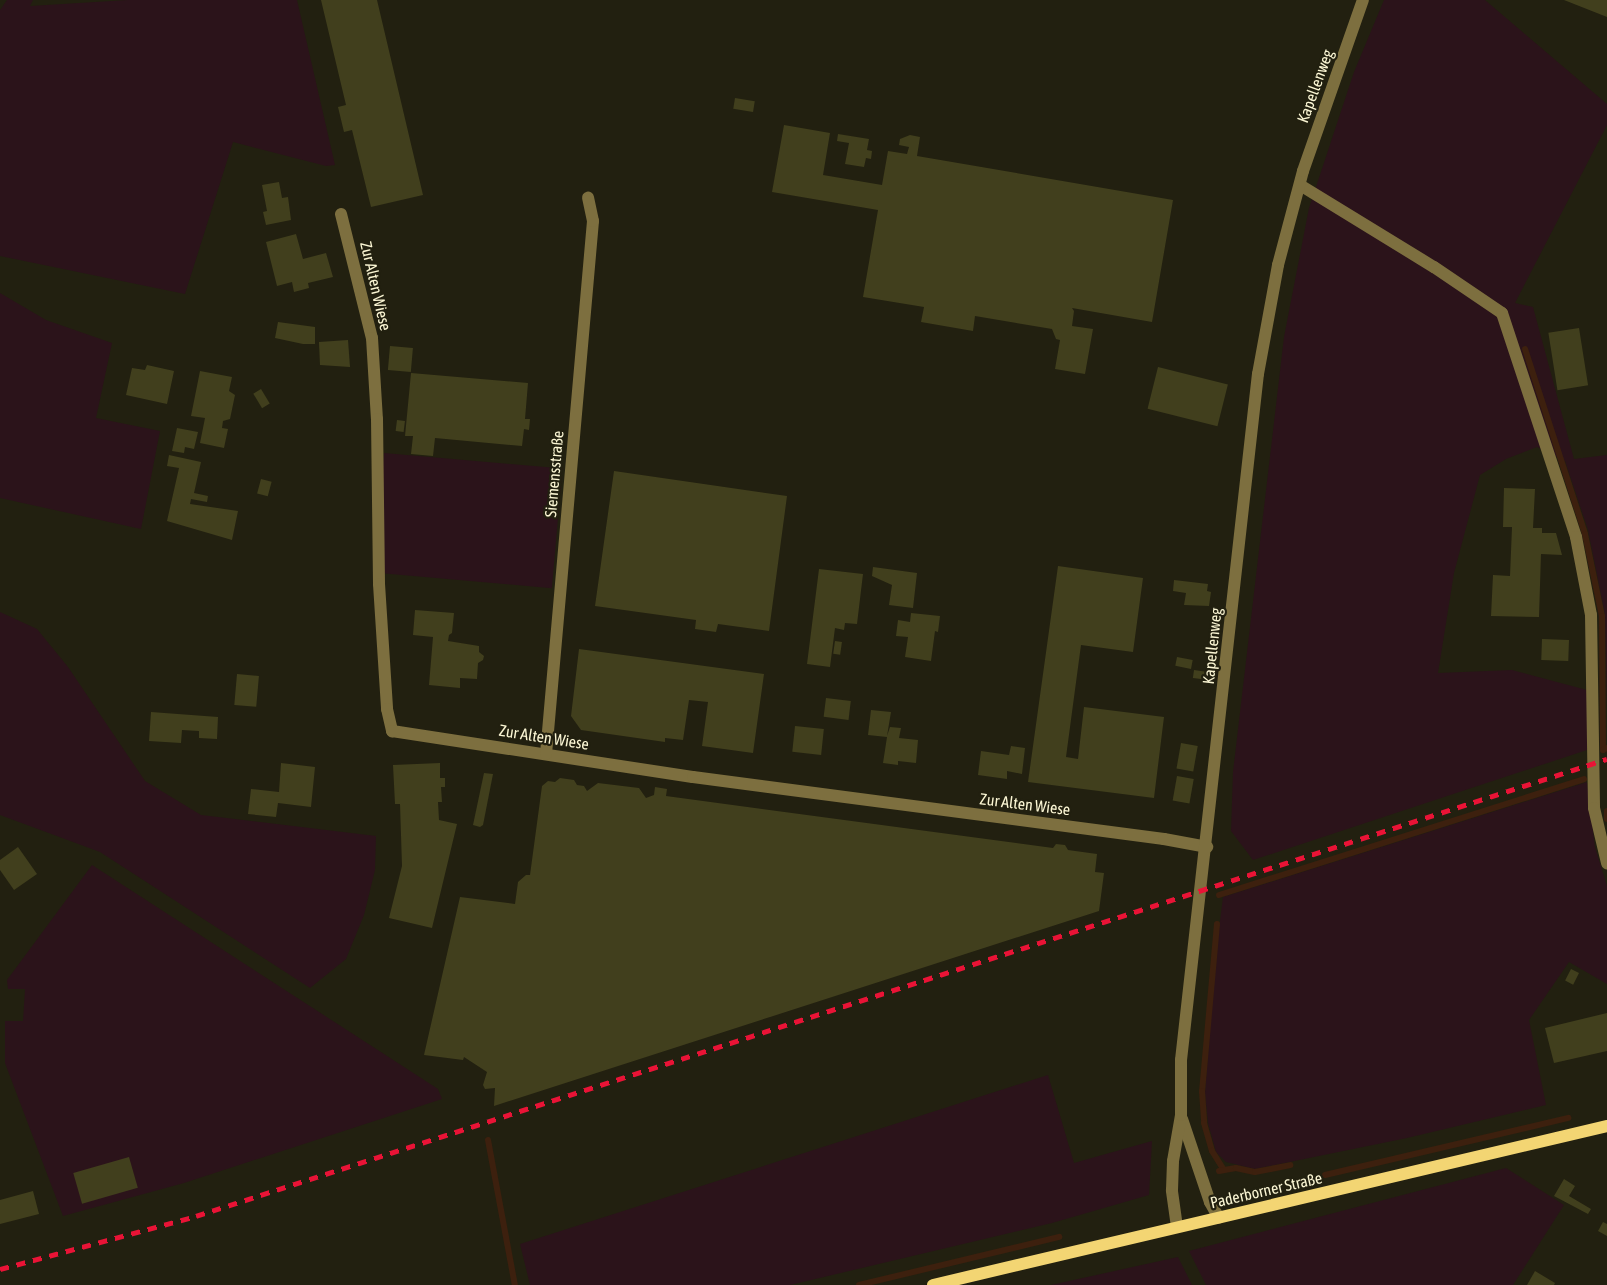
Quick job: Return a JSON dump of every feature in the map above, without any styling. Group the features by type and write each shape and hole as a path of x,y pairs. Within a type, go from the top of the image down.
{"main road":[{"name":"Paderborner Straße","path":"933,1285 1607,1126"}],"street":[{"name":"Kapellenweg","path":"1177,1227 1172,1190 1173,1161 1181,1115 1181,1060 1207,847 1258,374 1278,265 1300,185 1363,0"},
{"path":"1300,185 1434,267 1502,313 1576,537 1587,593 1591,615 1594,808 1607,863"},
{"name":"Siemensstraße","path":"546,754 593,221 588,198"},
{"name":"Zur Alten Wiese","path":"341,214 372,338 377,419 379,584 387,709 392,731 693,777 1164,839 1207,847"},
{"name":"Kapellenweg","path":"1181,1115 1210,1202 1219,1218"}],"shaded area":[{"path":"7,0 33,0 30,6 128,0 297,0 335,165 326,166 233,142 185,294 0,256 0,10"},
{"path":"1384,0 1485,0 1607,104 1607,125 1515,303 1533,307 1574,459 1607,455 1607,712 1605,615 1588,530 1565,461 1537,447 1506,459 1480,475 1454,573 1438,673 1512,670 1587,690 1587,750 1253,860 1231,831 1233,772 1284,337 1309,208 1354,72"},
{"path":"0,293 46,320 112,343 96,418 160,431 141,529 0,498"},
{"path":"384,453 562,469 552,588 374,573"},
{"path":"0,612 37,629 68,667 145,781 201,815 376,836 375,870 364,915 346,959 310,988 100,852 0,815"},
{"path":"1587,782 1595,847 1607,886 1607,984 1569,962 1529,1020 1546,1105 1407,1138 1255,1169 1226,1162 1216,1152 1208,1123 1205,1093 1215,961 1223,897"},
{"path":"92,865 438,1089 442,1099 184,1183 63,1216 5,1063 5,1021 23,1021 25,989 8,989 7,980"},
{"path":"1048,1075 1074,1163 1152,1141 1149,1195 1052,1223 790,1285 530,1285 520,1244"},
{"path":"1506,1168 1564,1205 1513,1285 1206,1285 1189,1251"},
{"path":"1178,1257 1192,1285 1051,1285"}],"building":[{"path":"321,0 377,0 423,195 371,207 352,130 344,132 338,107 346,105"},
{"path":"1564,0 1607,0 1607,17"},
{"path":"735,98 755,101 753,112 733,109"},
{"path":"784,125 830,133 823,175 882,185 888,151 907,154 909,147 899,145 900,139 910,135 920,137 917,156 1173,200 1152,322 1072,308 1074,311 1072,326 1093,329 1085,374 1055,369 1060,340 1056,339 1052,329 975,316 973,331 921,322 924,307 863,297 878,210 772,192"},
{"path":"838,134 869,139 867,150 872,151 871,159 866,158 864,167 845,164 849,143 837,141"},
{"path":"279,182 282,198 288,197 291,220 266,225 263,212 267,211 262,185"},
{"path":"296,234 303,259 326,253 333,277 308,283 309,288 294,292 292,282 277,286 266,242"},
{"path":"278,322 315,327 315,344 275,338"},
{"path":"1579,328 1588,385 1557,390 1548,333"},
{"path":"348,340 350,367 320,365 319,342"},
{"path":"390,346 413,348 411,372 388,370"},
{"path":"147,365 174,371 167,404 126,395 132,368 145,370"},
{"path":"1158,367 1228,384 1217,426 1148,409"},
{"path":"200,371 232,377 229,391 235,395 230,419 223,421 222,428 228,429 224,448 200,443 205,418 191,416"},
{"path":"411,373 528,383 525,419 530,419 529,430 524,429 522,446 435,438 433,456 411,454 413,436 405,436"},
{"path":"261,389 270,404 262,408 253,394"},
{"path":"397,420 405,421 404,432 396,431"},
{"path":"177,428 198,432 194,449 185,447 184,453 172,451"},
{"path":"169,455 201,462 194,493 208,496 207,502 191,499 190,504 238,511 232,540 167,521 179,468 167,466"},
{"path":"614,471 787,496 769,631 718,624 716,632 695,629 696,620 595,606"},
{"path":"261,479 272,482 268,496 257,493"},
{"path":"1504,488 1535,489 1533,528 1542,528 1542,533 1556,533 1562,555 1541,554 1539,617 1491,616 1493,575 1510,576 1512,527 1503,527"},
{"path":"1058,566 1143,578 1133,652 1081,645 1066,757 1078,759 1084,707 1164,717 1154,798 1028,782"},
{"path":"873,567 917,573 913,608 889,605 892,585 872,576"},
{"path":"819,569 863,574 857,624 845,623 844,630 835,628 830,667 807,664"},
{"path":"1174,580 1208,584 1207,591 1211,592 1209,606 1184,605 1186,593 1173,591"},
{"path":"415,610 454,613 452,633 448,641 479,646 479,652 484,656 483,660 478,663 477,679 460,678 460,688 429,685 433,637 413,635"},
{"path":"911,613 940,616 938,632 935,631 931,661 905,657 908,637 896,636 898,620 910,622"},
{"path":"1542,639 1569,640 1568,661 1541,660"},
{"path":"835,641 842,642 840,655 833,654"},
{"path":"579,649 764,674 753,753 702,746 708,702 689,700 683,740 665,738 665,742 581,730 571,716"},
{"path":"1177,657 1193,660 1191,669 1175,666"},
{"path":"1194,670 1208,672 1207,680 1193,678"},
{"path":"237,674 259,676 256,707 234,705"},
{"path":"826,698 851,701 848,720 824,717"},
{"path":"871,710 891,712 887,736 890,727 901,728 899,738 918,740 916,763 898,761 898,765 883,763 887,737 868,735"},
{"path":"151,712 218,717 217,739 199,738 199,731 182,730 181,743 149,741"},
{"path":"795,726 824,729 821,755 792,752"},
{"path":"1181,743 1198,746 1193,772 1176,769"},
{"path":"1011,746 1025,748 1022,774 1007,771 1007,779 978,775 981,751 1009,755"},
{"path":"281,763 315,767 311,807 278,803 276,817 248,814 251,789 279,792"},
{"path":"440,763 440,778 445,778 445,787 441,787 442,802 438,802 439,820 457,824 432,928 389,918 402,866 400,804 395,804 393,765"},
{"path":"484,773 493,774 483,825 480,827 473,825"},
{"path":"1177,776 1194,779 1189,804 1173,801"},
{"path":"560,778 574,780 577,785 584,786 587,791 598,783 639,788 646,798 654,795 655,787 667,789 666,796 1053,848 1056,844 1065,845 1068,850 1097,854 1095,872 1104,873 1099,911 494,1106 495,1088 485,1089 483,1085 487,1072 464,1057 463,1060 424,1055 460,897 515,904 518,882 526,875 530,875 542,786 548,781 555,782"},
{"path":"18,847 37,874 14,890 0,870 0,860"},
{"path":"1571,969 1579,973 1573,985 1565,981"},
{"path":"1607,1013 1607,1051 1554,1063 1545,1028"},
{"path":"129,1157 138,1188 82,1204 73,1173"},
{"path":"1564,1179 1575,1186 1569,1196 1591,1209 1588,1214 1554,1196"},
{"path":"33,1191 39,1214 0,1224 0,1200"},
{"path":"1603,1222 1607,1224 1607,1236 1598,1231"},
{"path":"1535,1271 1555,1283 1554,1285 1527,1285"}],"waterway":[{"path":"1525,349 1585,534 1602,616 1603,750 1607,748"},
{"path":"1219,895 1584,779"},
{"path":"1607,811 1607,819"},
{"path":"1217,924 1202,1091 1204,1123 1212,1151 1224,1170"},
{"path":"1325,1175 1568,1118"},
{"path":"488,1140 515,1285"},
{"path":"1219,1171 1236,1168 1255,1172 1290,1165"},
{"path":"859,1285 1059,1237"}],"railway":[{"path":"0,1269 196,1216 1607,759"}]}
